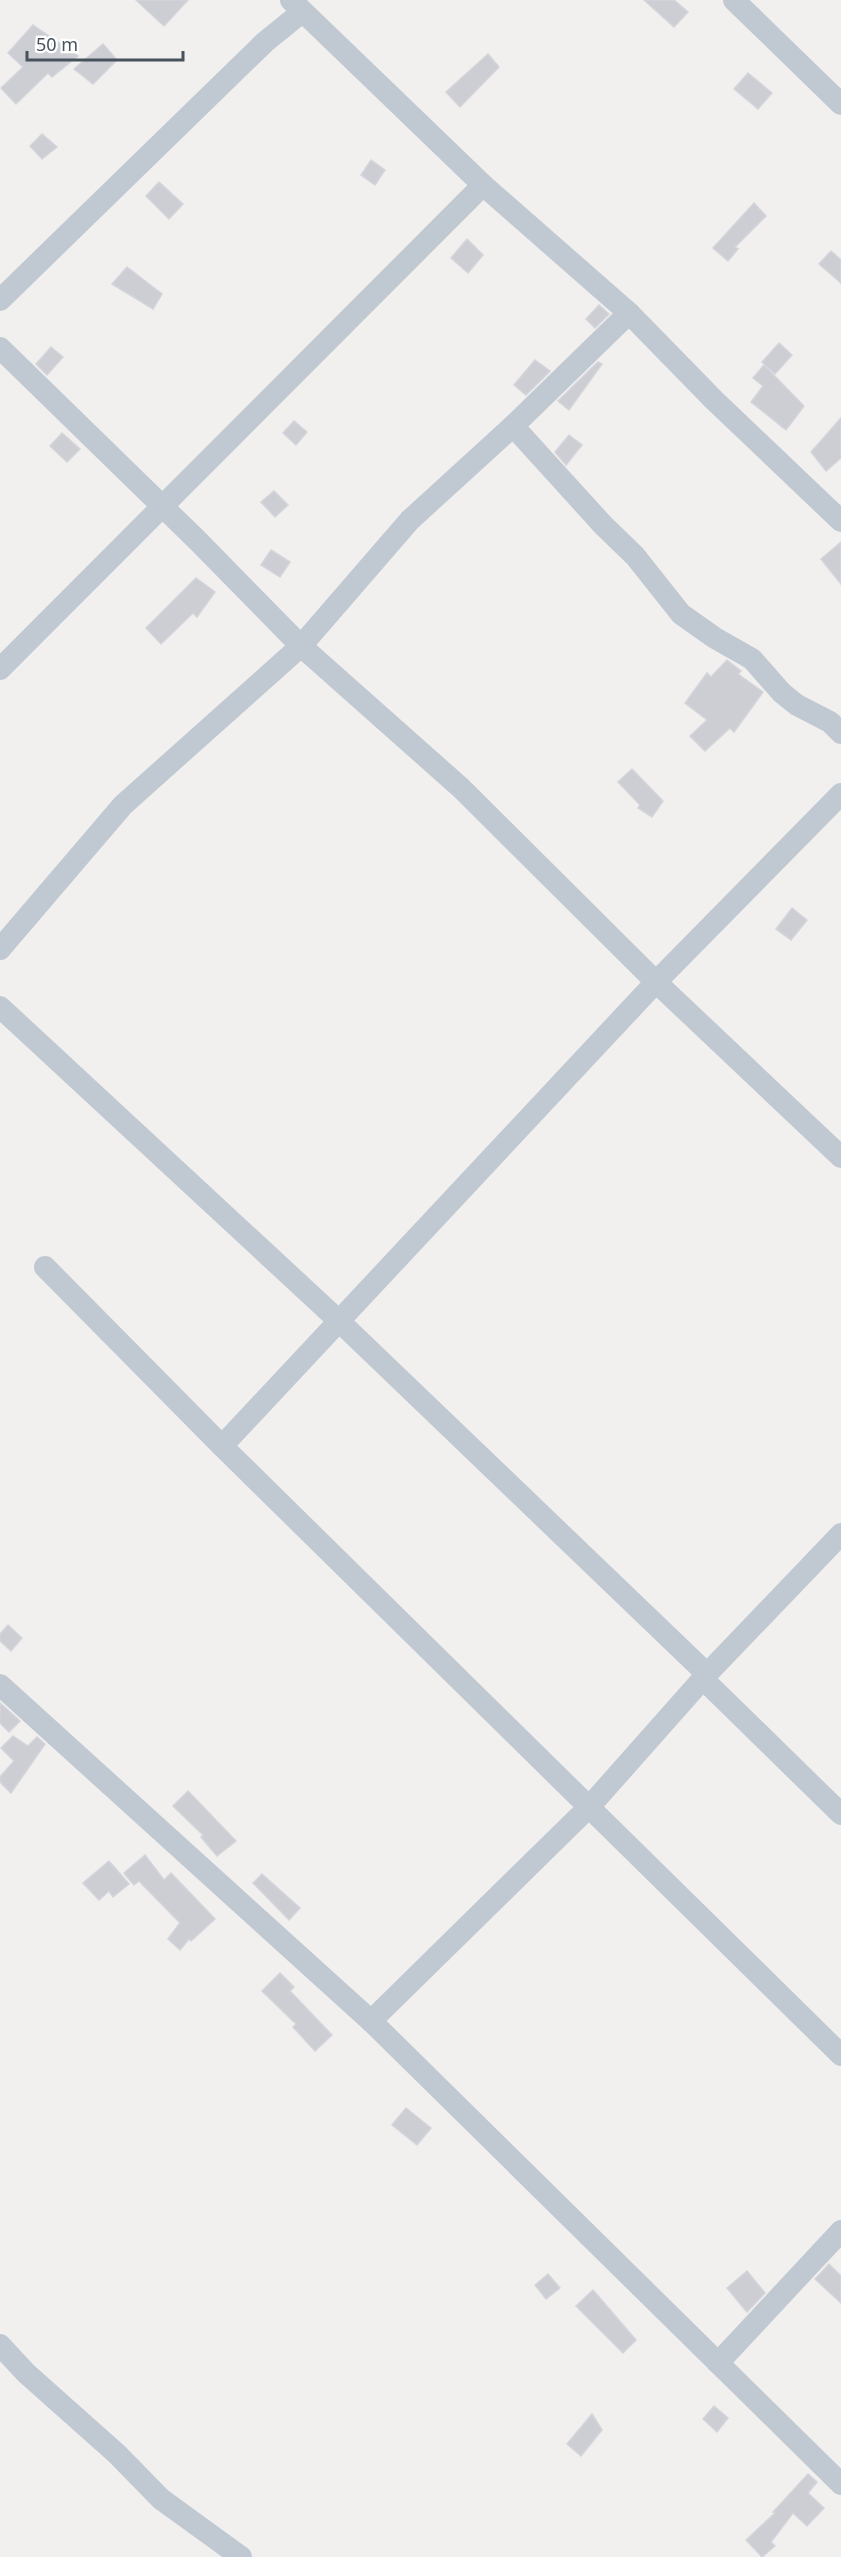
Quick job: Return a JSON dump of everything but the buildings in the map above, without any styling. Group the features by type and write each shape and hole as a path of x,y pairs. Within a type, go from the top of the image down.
{"street":[{"path":"734,0 841,104"},
{"path":"0,300 265,42 297,6 483,185 629,313 714,400 841,521"},
{"path":"0,669 483,185"},
{"path":"0,949 123,805 301,646 410,520 513,426 629,313"},
{"path":"0,348 301,646 460,788 656,982 841,1157"},
{"path":"513,426 603,525 635,556 681,614 715,638 752,659 782,693 797,705 830,722 841,733"},
{"path":"222,1446 656,982 841,794"},
{"path":"0,1007 339,1321 705,1676 841,1814"},
{"path":"45,1267 222,1446 841,2055"},
{"path":"371,2021 590,1806 705,1676 841,1534"},
{"path":"0,1685 371,2021 841,2484"},
{"path":"718,2363 841,2231"},
{"path":"0,2344 26,2373 117,2454 161,2499 241,2557"}]}
